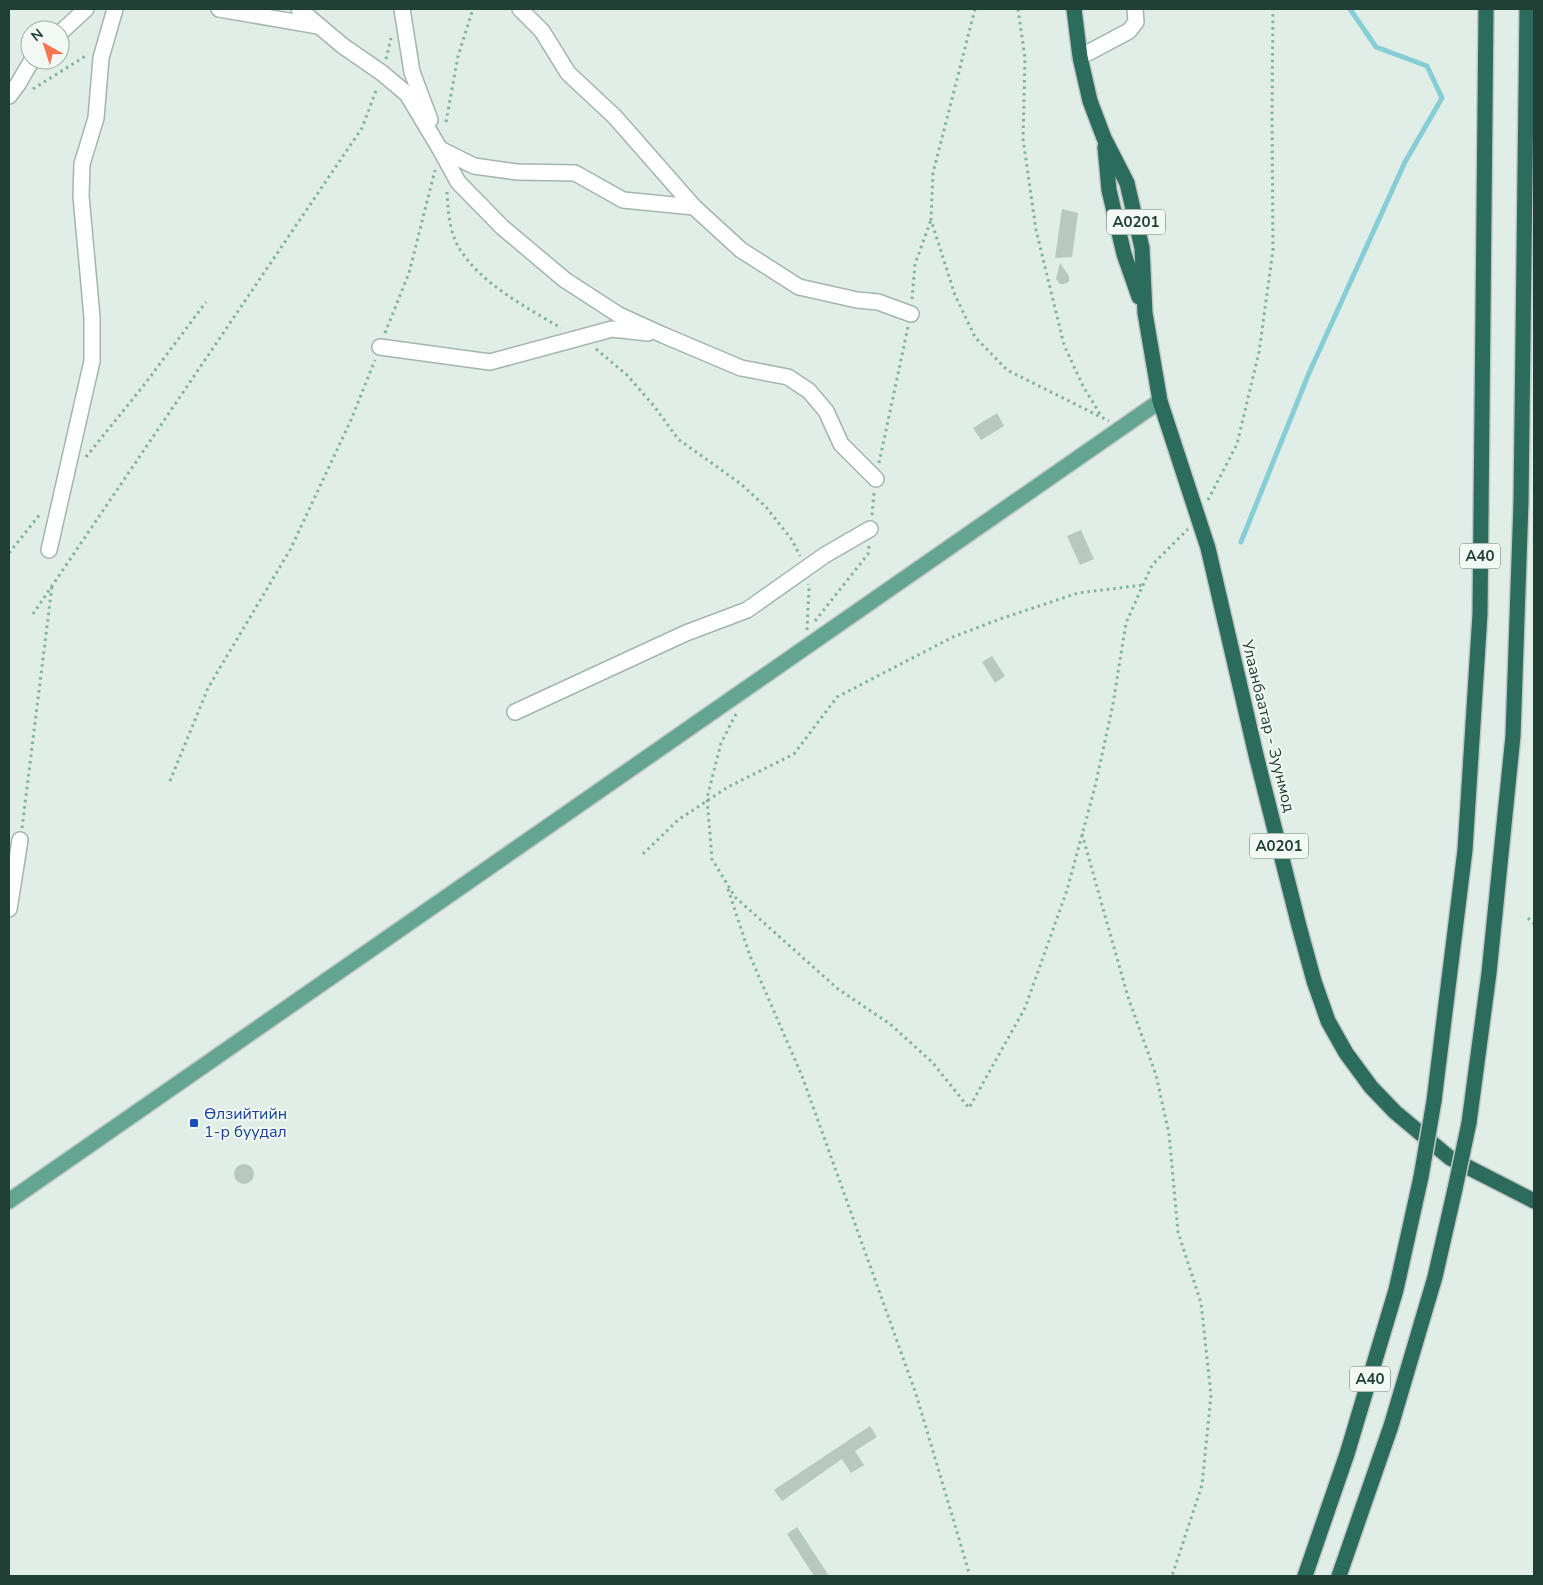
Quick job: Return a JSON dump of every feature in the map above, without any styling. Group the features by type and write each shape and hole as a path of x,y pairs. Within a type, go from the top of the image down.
{"highway":[{"name":"A0201","path":"1074,9 1080,57 1090,101 1104,138 1109,190 1124,254 1145,313 1160,401"},
{"name":"A40","path":"1305,1576 1347,1454 1396,1290 1421,1177 1434,1101 1465,850 1480,614 1486,9"},
{"name":"A40","path":"1339,1576 1391,1426 1435,1277 1469,1123 1488,973 1512,736 1520,502 1526,9"},
{"name":"Улаанбаатар - Зуунмод","path":"1160,401 1199,517 1299,926 1314,981 1328,1021 1346,1053 1371,1087 1395,1112 1450,1158 1534,1201"}],"main road":[{"path":"9,1201 1160,401"}],"street":[{"path":"70,24 86,9"},
{"path":"49,550 92,361 92,317 81,196 82,164 96,118 101,58 115,9"},
{"path":"219,9 320,26"},
{"path":"299,9 343,46 382,73 407,94 458,182 509,233 565,280 619,315 663,335 741,368 788,377 809,391 826,411 841,444 876,479"},
{"path":"402,9 412,72 440,149 474,166 517,172 575,173 623,200 694,207"},
{"path":"520,9 542,30 568,73 616,117 694,207 741,250 799,287 857,300 878,302 911,314"},
{"path":"1080,57 1129,31 1136,22 1135,9"},
{"path":"9,96 26,70"},
{"path":"380,347 490,362 612,329 663,335"},
{"path":"515,712 686,632 747,610 826,555 870,529"},
{"path":"9,909 20,840"}],"path":[{"path":"170,781 208,688 290,550 351,420 380,347 409,273 440,149 458,56 474,9"},
{"path":"975,9 933,173 931,220 955,295 975,337 1007,370 1101,415 1119,430"},
{"path":"1018,9 1024,58 1023,139 1036,230 1064,345 1083,386 1101,415"},
{"path":"738,710 721,743 707,798 712,859 735,897 838,989 890,1024 925,1056 969,1108 1025,1008 1067,890 1113,704 1126,623 1152,566 1199,517 1237,444 1260,343 1273,250 1272,110 1274,9"},
{"path":"33,614 362,128 382,73 392,36"},
{"path":"32,89 95,50"},
{"path":"446,188 448,216 459,247 480,273 524,307 602,353 627,375 654,406 678,439 742,484 766,507 792,540 803,562"},
{"path":"83,461 144,385 206,302"},
{"path":"9,553 47,506"},
{"path":"806,632 809,590 807,580"},
{"path":"20,840 52,585"},
{"path":"642,854 678,820 728,787 794,754 837,697 953,637 1000,619 1078,593 1143,585"},
{"path":"1082,834 1128,996 1156,1075 1169,1134 1178,1232 1201,1304 1211,1395 1203,1476 1202,1485 1172,1576"},
{"path":"727,884 750,956 802,1076 916,1394 970,1576"},
{"path":"1528,918 1534,924"}],"building":[{"path":"1062,209 1078,213 1072,257 1055,258"},
{"path":"1060,263 1069,276 1069,282 1064,284 1060,284 1056,279"},
{"path":"997,413 1004,426 981,440 973,428"},
{"path":"1081,530 1094,559 1080,565 1067,536"},
{"path":"992,656 1005,676 995,683 982,662"},
{"path":"244,1164 251,1167 254,1174 251,1181 244,1184 237,1181 234,1174 237,1167"},
{"path":"870,1426 877,1437 855,1451 864,1465 851,1473 842,1459 782,1501 774,1490"},
{"path":"797,1527 829,1576 814,1576 787,1534"}],"waterway":[{"path":"1241,542 1309,373 1405,162 1442,98 1427,66 1376,47 1350,9"}],"place":[{"name":"Өлзийтийн 1-р буудал","path":"194,1123"}]}
